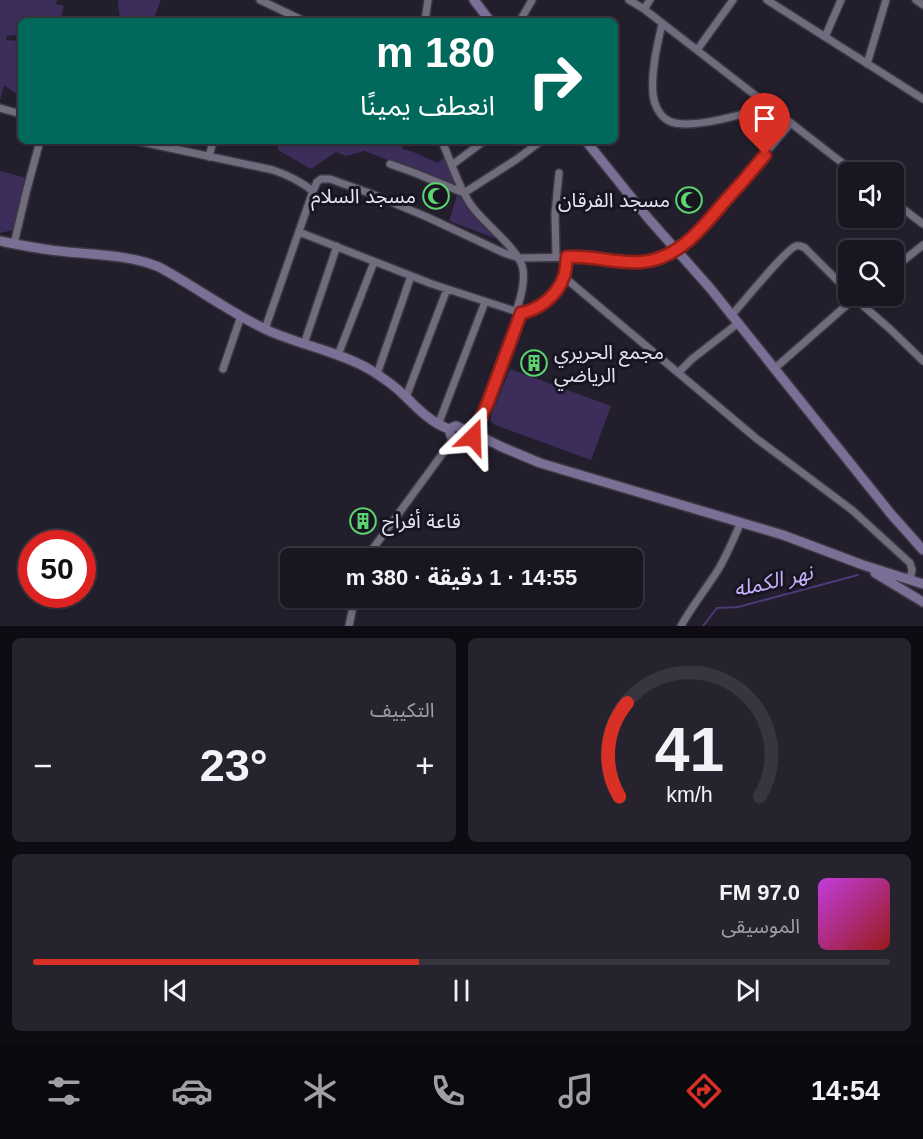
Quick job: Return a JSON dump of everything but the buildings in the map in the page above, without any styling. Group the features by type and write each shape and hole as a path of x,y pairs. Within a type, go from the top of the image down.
{"main road":[{"path":"474,0 488,18"},
{"path":"588,144 641,210 710,288 891,514 923,550"},
{"path":"0,241 59,251 115,256 152,264 265,329 339,355 377,374 415,407 452,434 456,426 471,435 540,463 790,537 863,565 923,584"},
{"path":"863,565 923,602"}],"street":[{"path":"260,0 298,18"},
{"path":"425,18 428,0"},
{"path":"522,18 532,0"},
{"path":"629,0 644,9 841,162"},
{"path":"644,9 650,0"},
{"path":"697,50 734,0"},
{"path":"767,0 923,99"},
{"path":"825,37 841,0"},
{"path":"867,64 886,0"},
{"path":"916,0 923,5"},
{"path":"662,24 653,85 653,96 662,116 678,124 694,124 770,107"},
{"path":"0,108 18,113"},
{"path":"265,329 313,191 321,179 330,178 519,258 581,256 639,263 652,261 686,243 791,123"},
{"path":"14,244 39,144"},
{"path":"150,144 273,170 296,179 313,191"},
{"path":"209,157 212,144"},
{"path":"443,144 470,204 519,258 523,268 519,312 488,402 471,435"},
{"path":"452,165 480,144"},
{"path":"464,193 537,144"},
{"path":"390,164 464,193"},
{"path":"556,257 555,213 559,173"},
{"path":"904,210 923,224"},
{"path":"299,232 411,276 519,312 531,311 556,291 564,276 567,257"},
{"path":"678,373 734,320 782,257 794,246 799,245 805,248 838,280"},
{"path":"904,260 923,245"},
{"path":"304,344 337,246"},
{"path":"339,355 374,262"},
{"path":"377,374 411,276"},
{"path":"564,276 757,439 866,522 910,563 912,570 910,580"},
{"path":"406,397 447,289"},
{"path":"438,425 484,302"},
{"path":"774,369 841,306"},
{"path":"865,306 923,361"},
{"path":"223,369 241,316"},
{"path":"373,548 452,434"},
{"path":"681,626 727,555 741,522"},
{"path":"349,626 353,608"}],"shaded area":[{"path":"0,0 57,0 56,4 64,6 61,18 18,18 18,35 7,36 6,40 18,41 18,95 4,85 0,101"},
{"path":"118,0 161,0 154,18 120,18"},
{"path":"278,144 402,144 403,149 437,163 447,158 457,184 453,186 365,151 346,156 336,152 311,169 278,150"},
{"path":"0,171 27,178 13,230 0,233"},
{"path":"457,195 461,196 497,239 449,221"},
{"path":"510,369 611,406 591,460 495,425 490,421"}],"waterway":[{"name":"نهر الكمله","path":"703,626 717,608 738,607 858,575"}],"place":[{"name":"مسجد السلام","path":"436,196"},
{"name":"مسجد الفرقان","path":"689,200"},
{"name":"مجمع الحريري الرياضي","path":"534,363"},
{"name":"قاعة أفراح","path":"363,521"}],"route":[{"path":"473,437 471,430 480,420 488,402 521,313 536,309 556,291 564,276 567,257 581,256 639,263 652,261 673,252 701,228 765,155"}]}
